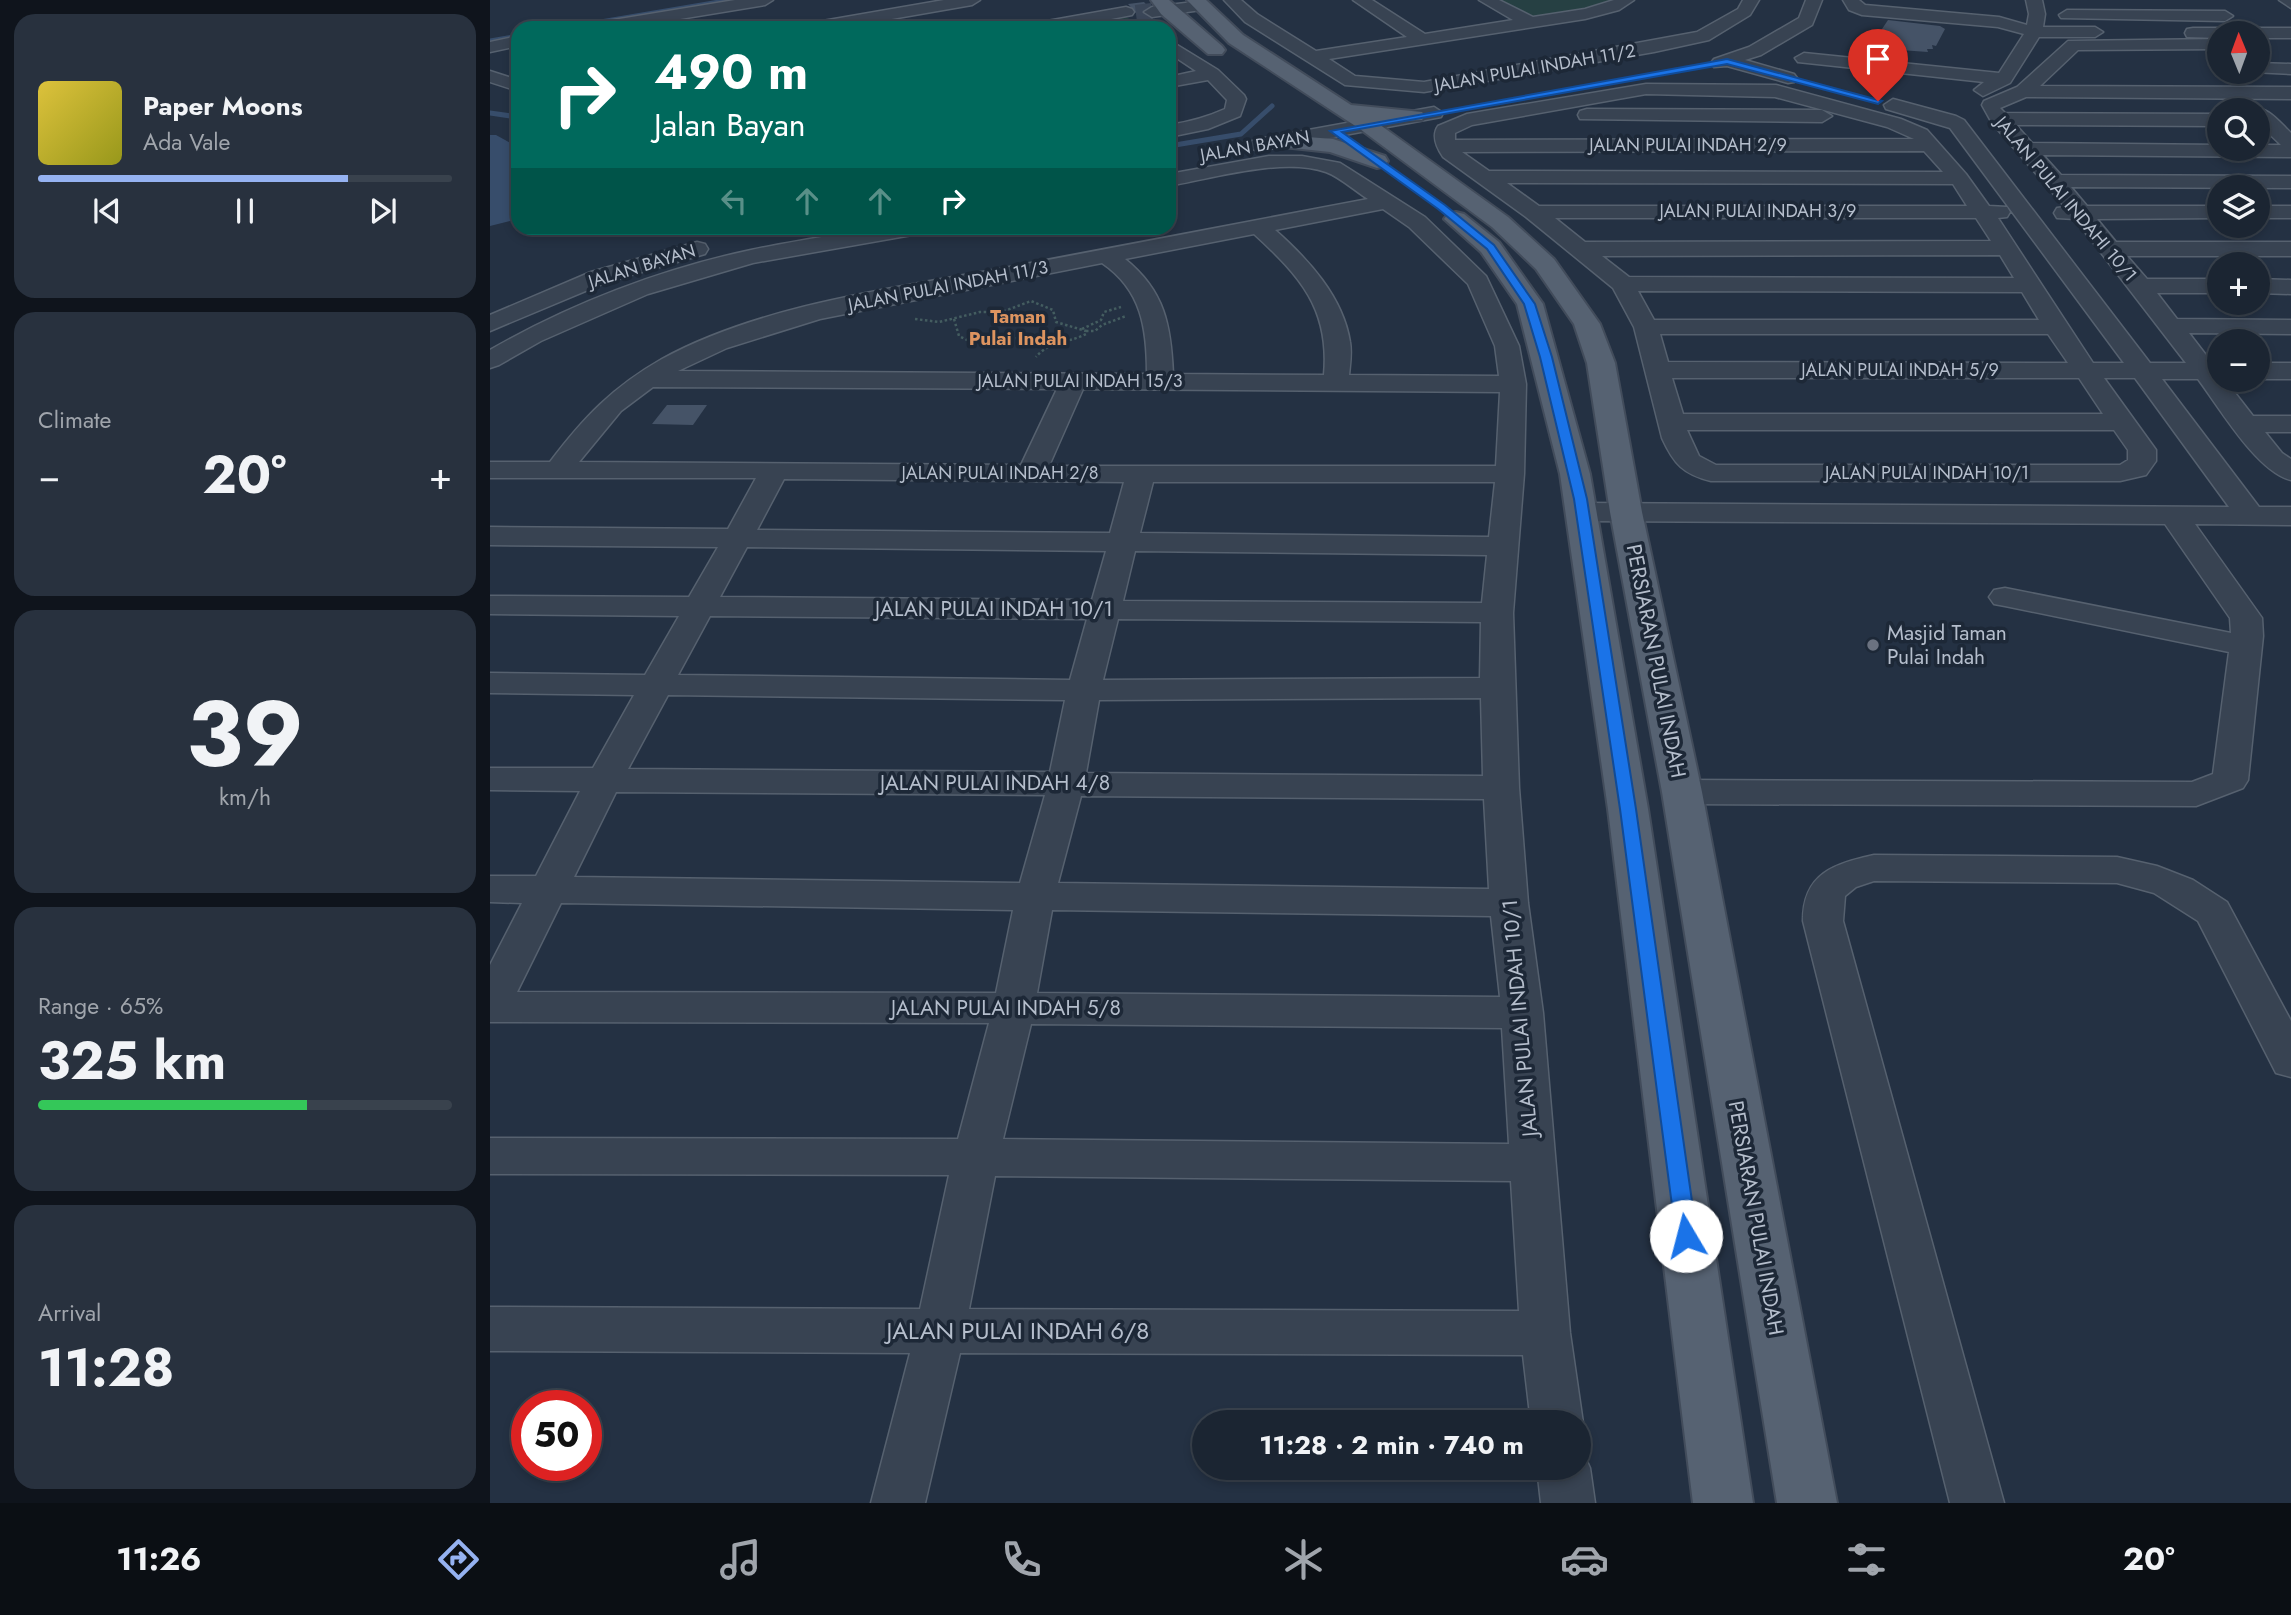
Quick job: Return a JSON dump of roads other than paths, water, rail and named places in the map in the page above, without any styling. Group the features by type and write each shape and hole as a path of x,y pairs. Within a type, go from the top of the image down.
{"main road":[{"name":"PERSIARAN PULAI INDAH","path":"1199,3 1236,39 1367,125 1500,222 1545,264 1587,324 1601,362 1604,512 1630,822 1723,1503"},
{"path":"1144,10 1163,21"},
{"path":"1176,29 1227,58"},
{"path":"1344,111 1379,116 1415,116"},
{"name":"PERSIARAN PULAI INDAH","path":"1282,141 1306,129 1312,116 1441,207 1490,247 1530,304 1553,383 1604,512 1682,792 1807,1503"},
{"path":"1405,155 1397,132 1415,116"},
{"path":"1282,141 1333,146 1377,161"}],"street":[{"path":"637,21 765,0"},
{"path":"878,0 899,13"},
{"path":"852,21 972,0"},
{"name":"JALAN PULAI INDAH 11/2","path":"1232,0 1251,18 1351,82 1424,87 1703,36 1744,12 1751,0"},
{"path":"1360,0 1423,40"},
{"path":"1487,0 1531,23"},
{"path":"1311,57 1585,14 1613,7 1626,0"},
{"path":"1700,66 1727,61 1755,51 1806,21 1814,0"},
{"path":"1851,0 1862,10 1926,7 1999,22 2035,15 2236,16"},
{"path":"1998,0 1999,22"},
{"path":"2287,0 2291,3"},
{"path":"1079,21 1199,3"},
{"path":"1926,131 1962,102 2004,79 2035,15"},
{"path":"2035,15 2116,32 2291,33"},
{"path":"2097,15 2116,32"},
{"path":"490,47 511,42"},
{"name":"JALAN PULAI INDAHI 10/1","path":"2207,44 2087,44 2050,67 2023,91 1991,105 1998,119 2055,181 2171,326 2207,366"},
{"path":"2270,45 2291,45"},
{"path":"1176,50 1212,74 1237,99 1233,112 1202,126 1176,130"},
{"path":"1804,58 2004,79"},
{"path":"1727,61 1926,131"},
{"path":"2270,68 2291,68"},
{"name":"JALAN BAYAN","path":"1176,160 1673,71"},
{"path":"1176,81 1212,74"},
{"path":"490,76 511,84"},
{"path":"1446,138 1467,120 1634,90 1776,91 1926,131 1957,124 2026,212 2141,371 2251,516"},
{"path":"2023,91 2291,93"},
{"path":"2238,93 2243,98"},
{"path":"1496,114 1869,116"},
{"path":"1728,116 1819,285"},
{"path":"2270,117 2291,120"},
{"path":"1998,119 2207,120"},
{"path":"2270,126 2291,144"},
{"name":"JALAN PULAI INDAH 2/9","path":"1446,138 1744,145 1926,131"},
{"name":"JALAN PULAI INDAH 10/1","path":"1446,138 1450,153 1466,167 1485,177 1534,212 1623,284 1646,327 1676,438 1689,462 1711,473 2120,473 2136,469 2144,455 2124,422 2055,327 2007,248 1926,131"},
{"path":"2024,149 2291,151"},
{"name":"JALAN PULAI INDAH 10/1","path":"1176,179 1269,162 1301,162 1333,167 1417,222 1478,281 1507,346 1513,384 1510,474 1497,613 1501,788 1509,902 1522,1013 1545,1333 1555,1410"},
{"path":"1485,177 1959,178"},
{"path":"2055,181 2291,182"},
{"name":"JALAN PULAI INDAH 11/3","path":"558,470 589,429 612,406 648,379 723,341 865,301 1385,202"},
{"name":"JALAN PULAI INDAH 3/9","path":"1534,212 2207,212"},
{"path":"2270,212 2291,212"},
{"path":"1258,226 1290,255 1325,302 1338,344 1336,382"},
{"name":"JALAN BAYAN","path":"490,324 557,293 640,263 769,235"},
{"path":"490,360 532,336 640,289 750,257 873,235"},
{"path":"1581,249 2007,248"},
{"path":"2109,249 2291,249"},
{"path":"1105,256 1124,267 1142,290 1157,325 1160,381"},
{"path":"1623,284 2029,285"},
{"path":"2140,286 2207,286"},
{"path":"2270,286 2291,286"},
{"path":"2171,326 2291,327"},
{"path":"1646,327 2055,327"},
{"name":"JALAN PULAI INDAH 5/9","path":"1658,370 2207,371"},
{"path":"2270,371 2291,371"},
{"name":"JALAN PULAI INDAH 15/3","path":"648,379 1513,384"},
{"path":"1031,474 1074,380"},
{"name":"JALAN PULAI INDAHI 10/1","path":"2224,392 2244,424 2272,459 2291,472"},
{"path":"1673,422 2124,422"},
{"path":"2244,424 2291,424"},
{"name":"JALAN PULAI INDAH 2/8","path":"490,470 1510,474"},
{"path":"490,1006 604,780 775,470"},
{"path":"898,1503 940,1331 976,1157 1014,1007 1035,897 1066,783 1084,690 1141,473"},
{"name":"JALAN PULAI INDAH 10/1","path":"1604,512 2291,516"},
{"path":"1682,792 2196,794 2230,780 2246,646 2246,618 2174,516"},
{"path":"490,536 1504,546"},
{"path":"2005,597 2246,646"},
{"name":"JALAN PULAI INDAH 10/1","path":"490,606 1497,613"},
{"path":"490,683 1084,690 1497,688"},
{"name":"JALAN PULAI INDAH 4/8","path":"490,779 1501,788"},
{"path":"1977,1503 1823,921 1821,904 1826,891 1840,879 1874,868 2117,870 2153,876 2199,900 2213,912 2291,1061"},
{"path":"490,890 1509,902"},
{"name":"JALAN PULAI INDAH 5/8","path":"490,1006 1014,1007 1522,1013"},
{"path":"490,1156 976,1157 1533,1163"},
{"name":"JALAN PULAI INDAH 6/8","path":"490,1329 1545,1333"},
{"path":"1565,1480 1568,1503"}],"water":[{"path":"490,135 496,135 511,143 511,221 490,226"}],"waterway":[{"path":"606,21 731,0"},
{"path":"490,41 511,37"},
{"path":"1176,145 1241,134 1272,106"},
{"path":"490,113 511,116"}],"tunnel":[{"path":"1136,14 1152,12"}],"place":[{"name":"Masjid Taman Pulai Indah","path":"1873,645"}],"district":[{"name":"Taman Pulai Indah","path":"1018,327"}]}
